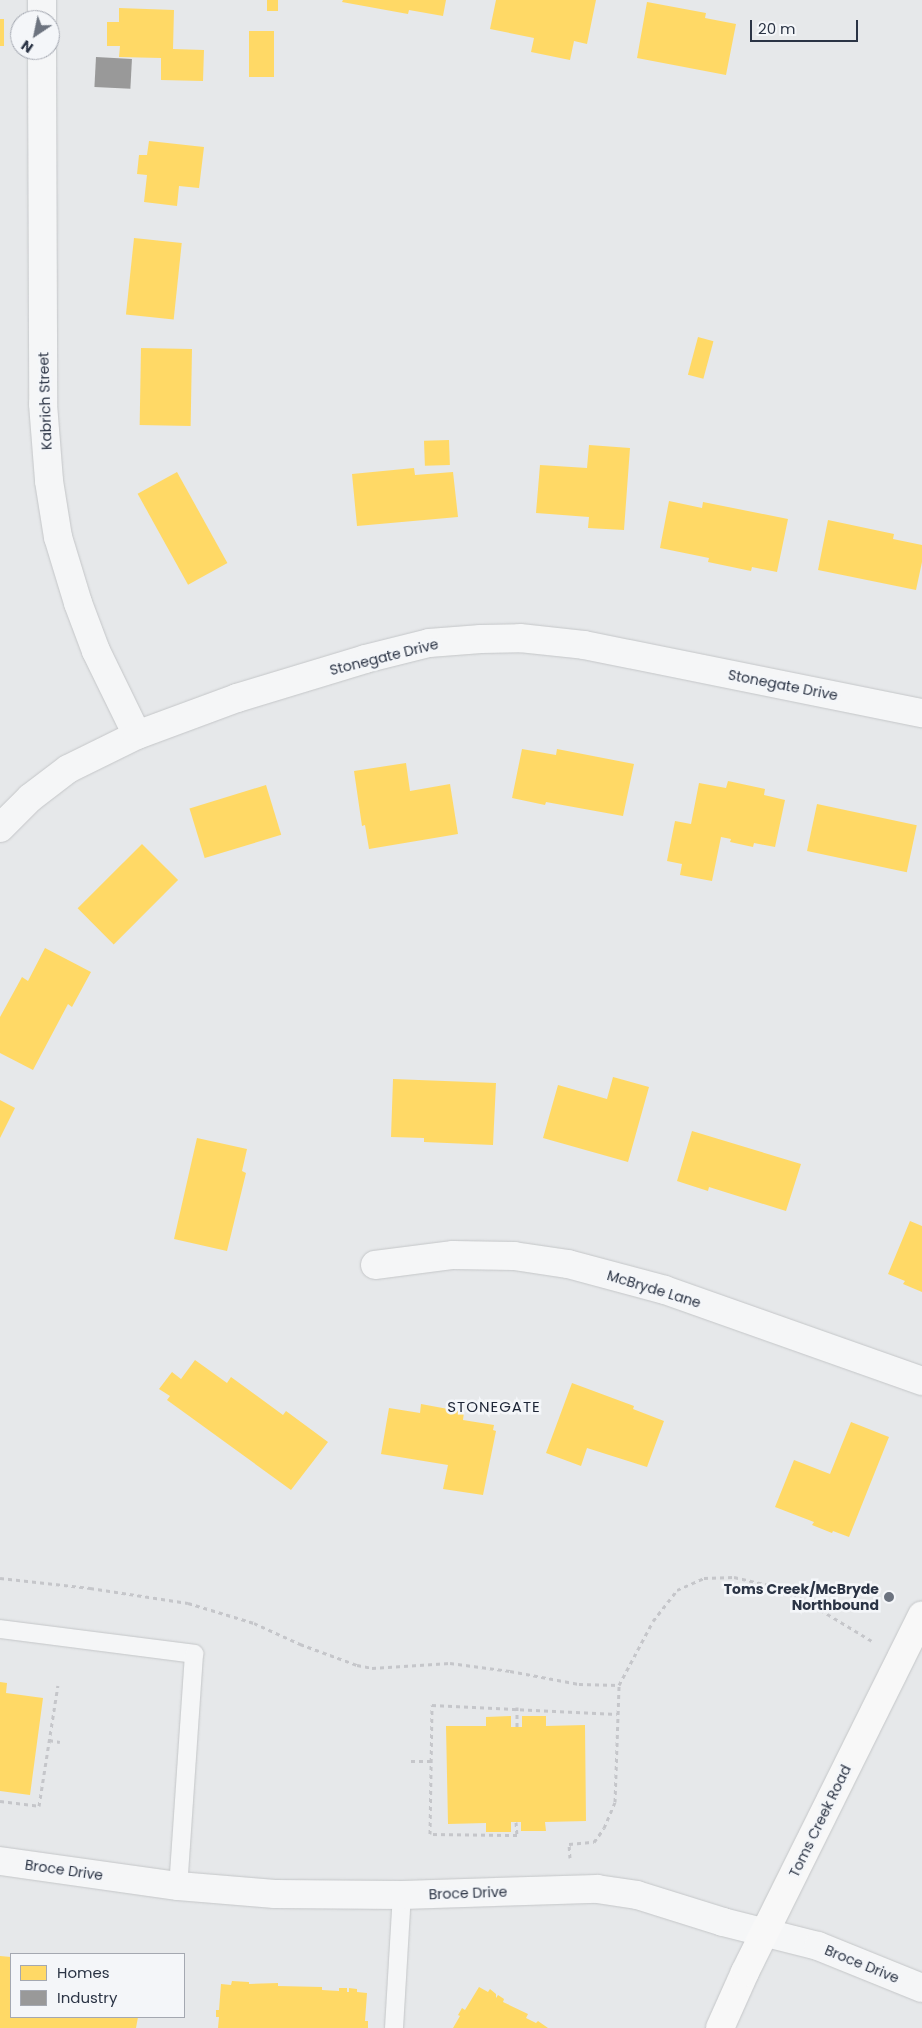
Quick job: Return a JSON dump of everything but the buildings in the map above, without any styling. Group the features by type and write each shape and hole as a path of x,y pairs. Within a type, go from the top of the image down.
{"main road":[{"name":"Toms Creek Road","path":"720,2028 765,1932 922,1615"}],"street":[{"name":"Kabrich Street","path":"42,60 43,404 49,481 58,537 78,603 96,651 137,735"},
{"name":"Stonegate Drive","path":"0,828 30,798 68,769 137,735 237,698 365,659 429,643 480,639 528,639 584,645 922,713"},
{"name":"McBryde Lane","path":"375,1265 453,1255 514,1256 568,1264 665,1290 922,1381"},
{"name":"Broce Drive","path":"0,1861 178,1886 275,1894 402,1895 598,1889 637,1894 818,1946 922,1988"}],"lane":[{"path":"0,1629 194,1654 178,1886"},
{"path":"394,2028 402,1895"}],"path":[{"path":"570,1860 569,1844 594,1842 604,1828 615,1802 619,1685 653,1621 677,1590 704,1578 734,1577 786,1589 874,1643"},
{"path":"0,1578 90,1588 188,1603 254,1623 300,1644 357,1665 372,1668 450,1663 510,1671 578,1684 619,1685"},
{"path":"0,1801 39,1806 58,1685"},
{"path":"516,1822 516,1835 430,1834 432,1705 517,1707 617,1714"},
{"path":"517,1707 517,1727"},
{"path":"49,1740 60,1742"},
{"path":"411,1761 431,1761"}],"place":[{"name":"Toms Creek/McBryde Northbound","path":"889,1597"}],"district":[{"name":"STONEGATE","path":"494,1407"}]}
